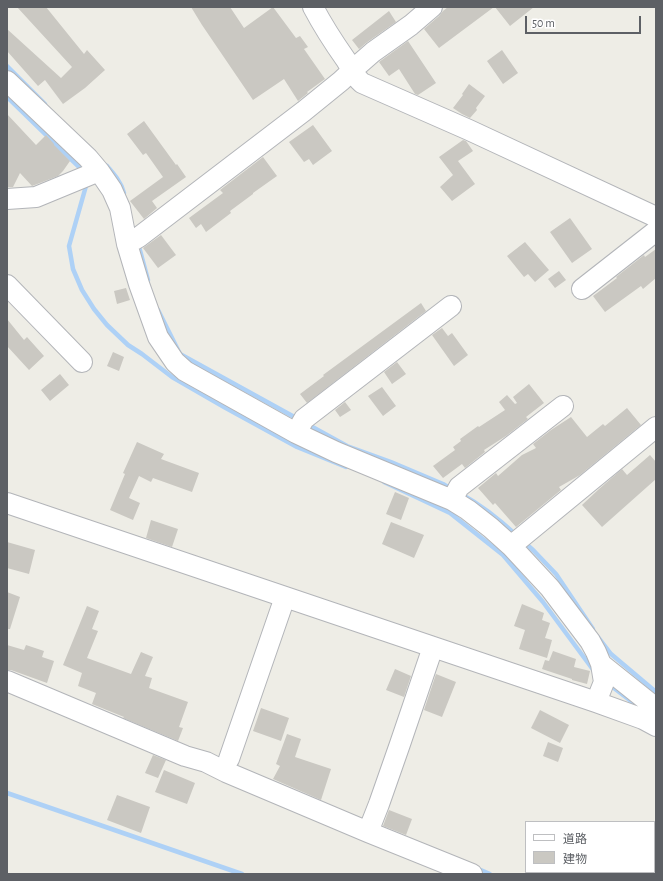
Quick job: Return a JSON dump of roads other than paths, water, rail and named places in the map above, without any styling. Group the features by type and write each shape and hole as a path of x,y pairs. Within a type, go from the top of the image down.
{"street":[{"path":"313,7 323,27 356,77 362,83 469,130 656,216"},
{"path":"133,240 304,111 373,52 411,25 432,7"},
{"path":"7,81 88,158 90,175 112,190 133,240 139,284 152,323 158,338 175,362 185,371 300,426 336,452 455,494 468,510 491,528 518,541 550,588 590,642 602,664 653,715"},
{"path":"7,199 36,197 90,175"},
{"path":"582,289 656,231"},
{"path":"7,285 82,362"},
{"path":"300,426 451,306"},
{"path":"455,494 564,406"},
{"path":"518,541 656,427"},
{"path":"7,503 596,702 653,715"},
{"path":"229,759 285,597"},
{"path":"370,827 400,744 432,647"},
{"path":"596,702 604,682 602,664"},
{"path":"7,681 185,756 206,762 226,772 370,827 472,874"}],"waterway":[{"path":"7,66 45,104"},
{"path":"7,97 83,171"},
{"path":"107,166 115,175 124,193"},
{"path":"85,182 86,186 69,246 73,269 82,290 94,309 107,325 128,345 172,377 297,447 346,467"},
{"path":"138,243 148,280"},
{"path":"158,310 180,354 298,419"},
{"path":"307,424 347,446 391,462 443,484 453,490"},
{"path":"384,482 450,513 503,555 543,602 594,671"},
{"path":"461,494 490,513 516,535"},
{"path":"523,541 556,574 593,629"},
{"path":"598,637 611,654 656,692"},
{"path":"610,685 640,708"},
{"path":"7,793 242,874"},
{"path":"476,868 490,874"}]}
